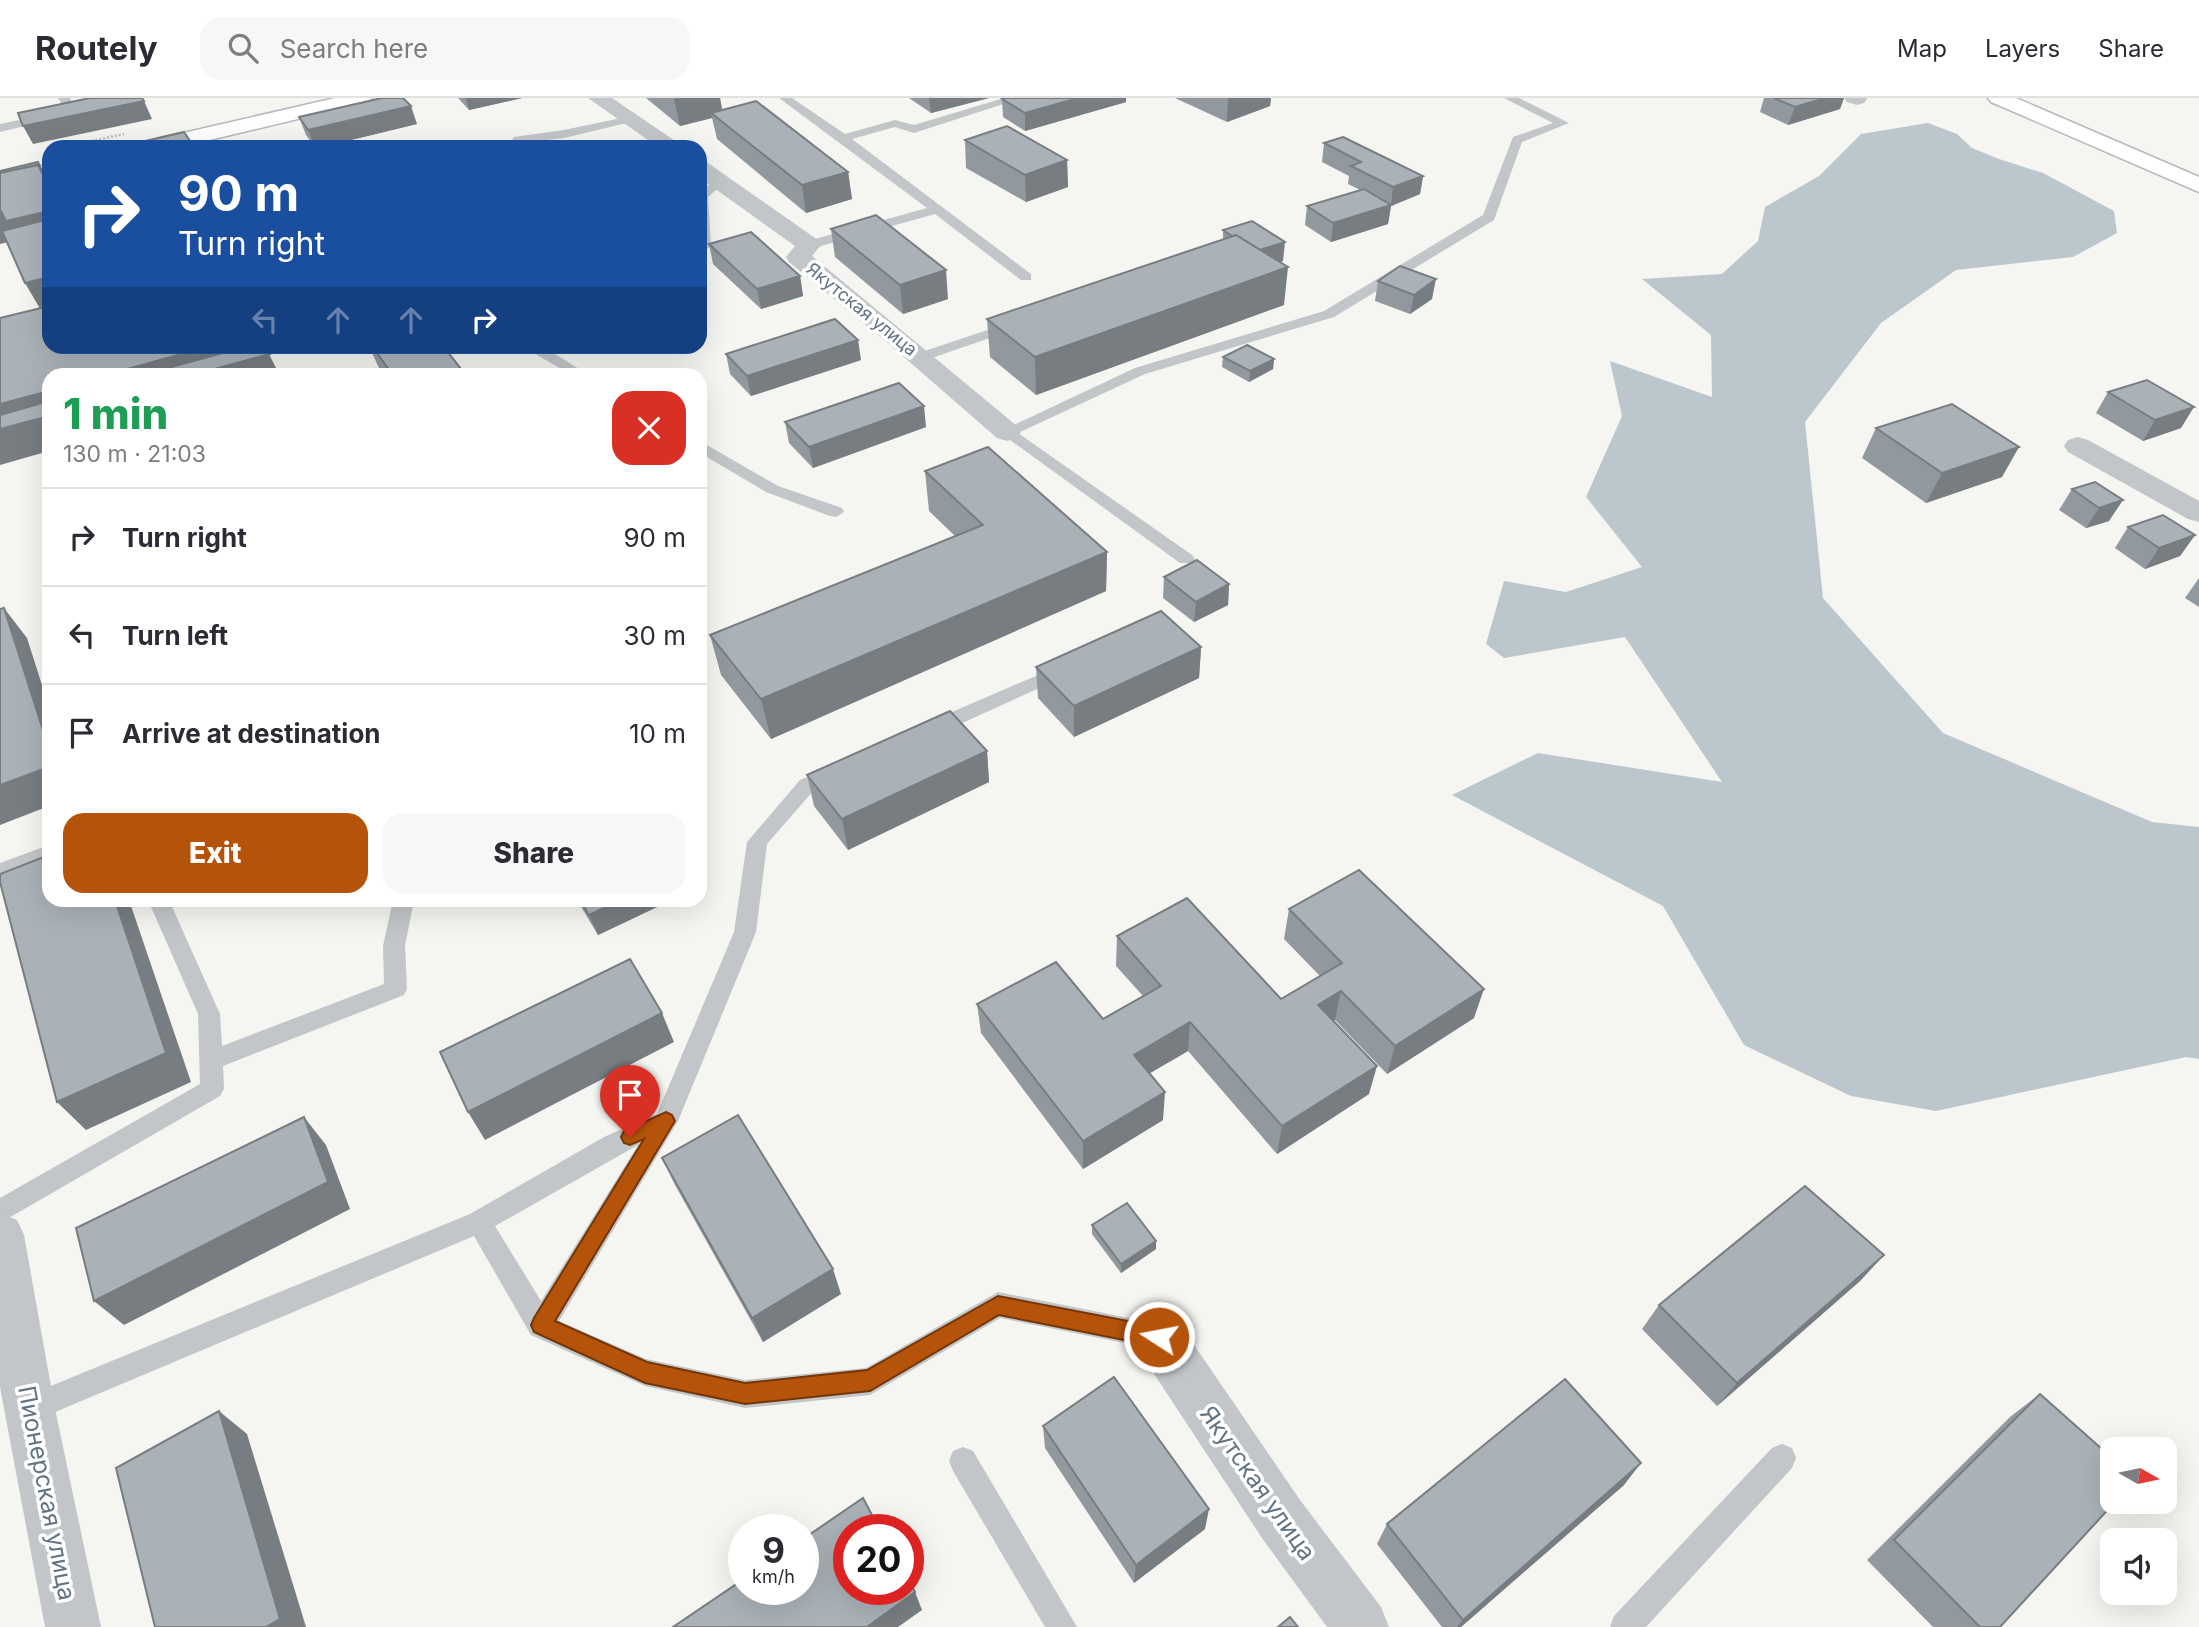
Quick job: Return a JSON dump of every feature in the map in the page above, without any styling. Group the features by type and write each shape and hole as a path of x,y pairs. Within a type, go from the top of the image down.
{"street":[{"path":"182,140 362,98"},
{"path":"598,98 662,140"},
{"path":"1998,98 2199,185"},
{"path":"0,183 42,173"},
{"name":"Якутская улица","path":"709,175 809,245 798,257 921,357 1007,432"},
{"path":"2078,446 2199,513"},
{"name":"Пионерская улица","path":"0,1235 10,1363 29,1409 74,1627"},
{"name":"Якутская улица","path":"1159,1337 1281,1519 1361,1627"}],"lane":[{"path":"0,128 72,112 64,98"},
{"path":"785,98 843,138 1026,277"},
{"path":"843,138 895,123 914,129 1016,98"},
{"path":"1007,432 1140,371 1329,314 1489,217 1517,140 1563,123 1510,98"},
{"path":"518,140 564,134 631,119"},
{"path":"809,245 937,209"},
{"path":"921,357 1030,320"},
{"path":"552,354 571,368"},
{"path":"1007,432 1186,559"},
{"path":"707,450 772,489 836,512"},
{"path":"908,739 1086,660"},
{"path":"541,1325 666,1121 745,932 757,842 807,785 858,762"},
{"path":"0,872 42,856"},
{"path":"0,1211 212,1089 209,1014 161,907"},
{"path":"211,1060 396,989 394,946 401,907"},
{"path":"29,1409 480,1222 612,1145 666,1121"},
{"path":"480,1222 541,1325 645,1372 745,1394 870,1381 998,1305 1159,1337"},
{"path":"1625,1627 1782,1458"},
{"path":"963,1461 1062,1627"}],"shaded area":[{"path":"1928,123 1957,134 1972,148 2043,173 2114,211 2117,233 2073,257 1956,270 1881,323 1805,422 1823,598 1943,733 2152,822 2199,827 2199,1059 2186,1057 1936,1111 1851,1096 1744,1045 1663,906 1452,795 1538,753 1722,782 1625,637 1504,658 1486,644 1504,581 1566,592 1642,567 1586,497 1622,416 1610,361 1712,397 1711,335 1642,279 1722,274 1758,241 1765,207 1819,176 1861,134"}],"building":[{"path":"90,98 142,98 144,101 23,126 18,113"},
{"path":"382,98 403,98 411,106 308,130 299,117"},
{"path":"1078,98 1025,113 1002,99"},
{"path":"1774,98 1825,98 1795,107"},
{"path":"756,101 848,172 802,185 711,113"},
{"path":"1007,126 1067,160 1025,175 965,140"},
{"path":"184,132 189,140 150,140"},
{"path":"1343,137 1423,176 1393,187 1351,166 1361,162 1324,143"},
{"path":"38,162 42,172 38,165 0,171"},
{"path":"38,165 42,173 42,213 6,221 0,211 0,173"},
{"path":"1364,189 1391,205 1333,223 1307,206"},
{"path":"876,215 946,270 900,285 831,229"},
{"path":"42,221 42,279 25,283 2,231"},
{"path":"1252,221 1285,242 1260,250 1223,230"},
{"path":"751,232 800,276 757,289 709,244"},
{"path":"1236,235 1288,267 1035,357 987,319"},
{"path":"1400,266 1436,279 1414,295 1378,281"},
{"path":"42,308 42,354 182,354 131,368 42,368 42,393 0,404 0,318"},
{"path":"835,319 858,340 747,376 726,354"},
{"path":"1247,345 1274,359 1250,371 1223,357"},
{"path":"219,354 270,354 218,368 168,368"},
{"path":"378,354 449,354 460,368 388,368"},
{"path":"2147,380 2194,407 2155,420 2108,392"},
{"path":"899,383 924,406 809,447 785,422"},
{"path":"42,403 42,418 0,429 0,415"},
{"path":"1952,404 2019,447 1942,473 1876,428"},
{"path":"988,447 1107,552 761,699 710,635 983,525 925,471"},
{"path":"2095,482 2123,500 2099,508 2072,489"},
{"path":"2163,515 2195,535 2159,548 2128,527"},
{"path":"1197,560 1229,584 1196,602 1164,577"},
{"path":"4,608 42,727 42,770 0,785 0,609"},
{"path":"1161,611 1201,647 1074,706 1036,667"},
{"path":"950,711 987,751 842,819 807,775"},
{"path":"42,858 42,907 117,907 166,1053 57,1102 0,874"},
{"path":"1359,870 1484,989 1395,1046 1341,991 1318,1005 1377,1066 1282,1126 1190,1022 1134,1055 1165,1092 1083,1141 977,1004 1056,962 1103,1019 1161,986 1117,936 1187,898 1281,999 1342,963 1289,909"},
{"path":"584,907 606,907 589,915"},
{"path":"630,959 662,1013 468,1112 440,1052"},
{"path":"738,1115 833,1269 752,1318 662,1158"},
{"path":"304,1117 328,1182 94,1301 76,1228"},
{"path":"1805,1186 1884,1255 1737,1383 1659,1305"},
{"path":"1127,1203 1156,1241 1121,1264 1092,1225"},
{"path":"1114,1377 1209,1509 1136,1565 1043,1426"},
{"path":"1565,1379 1641,1463 1463,1620 1387,1524"},
{"path":"2040,1394 2100,1447 2100,1514 2104,1514 2000,1627 1980,1627 1894,1540"},
{"path":"219,1411 280,1619 266,1627 155,1627 116,1468"},
{"path":"863,1498 872,1514 840,1514"},
{"path":"833,1518 833,1605 897,1605 867,1627 673,1627 728,1590 728,1605 819,1605 819,1528"},
{"path":"1290,1617 1298,1627 1278,1627"}],"route":[{"path":"630,1137 666,1121 541,1325 645,1372 745,1394 870,1381 998,1305 1159,1337"}]}
